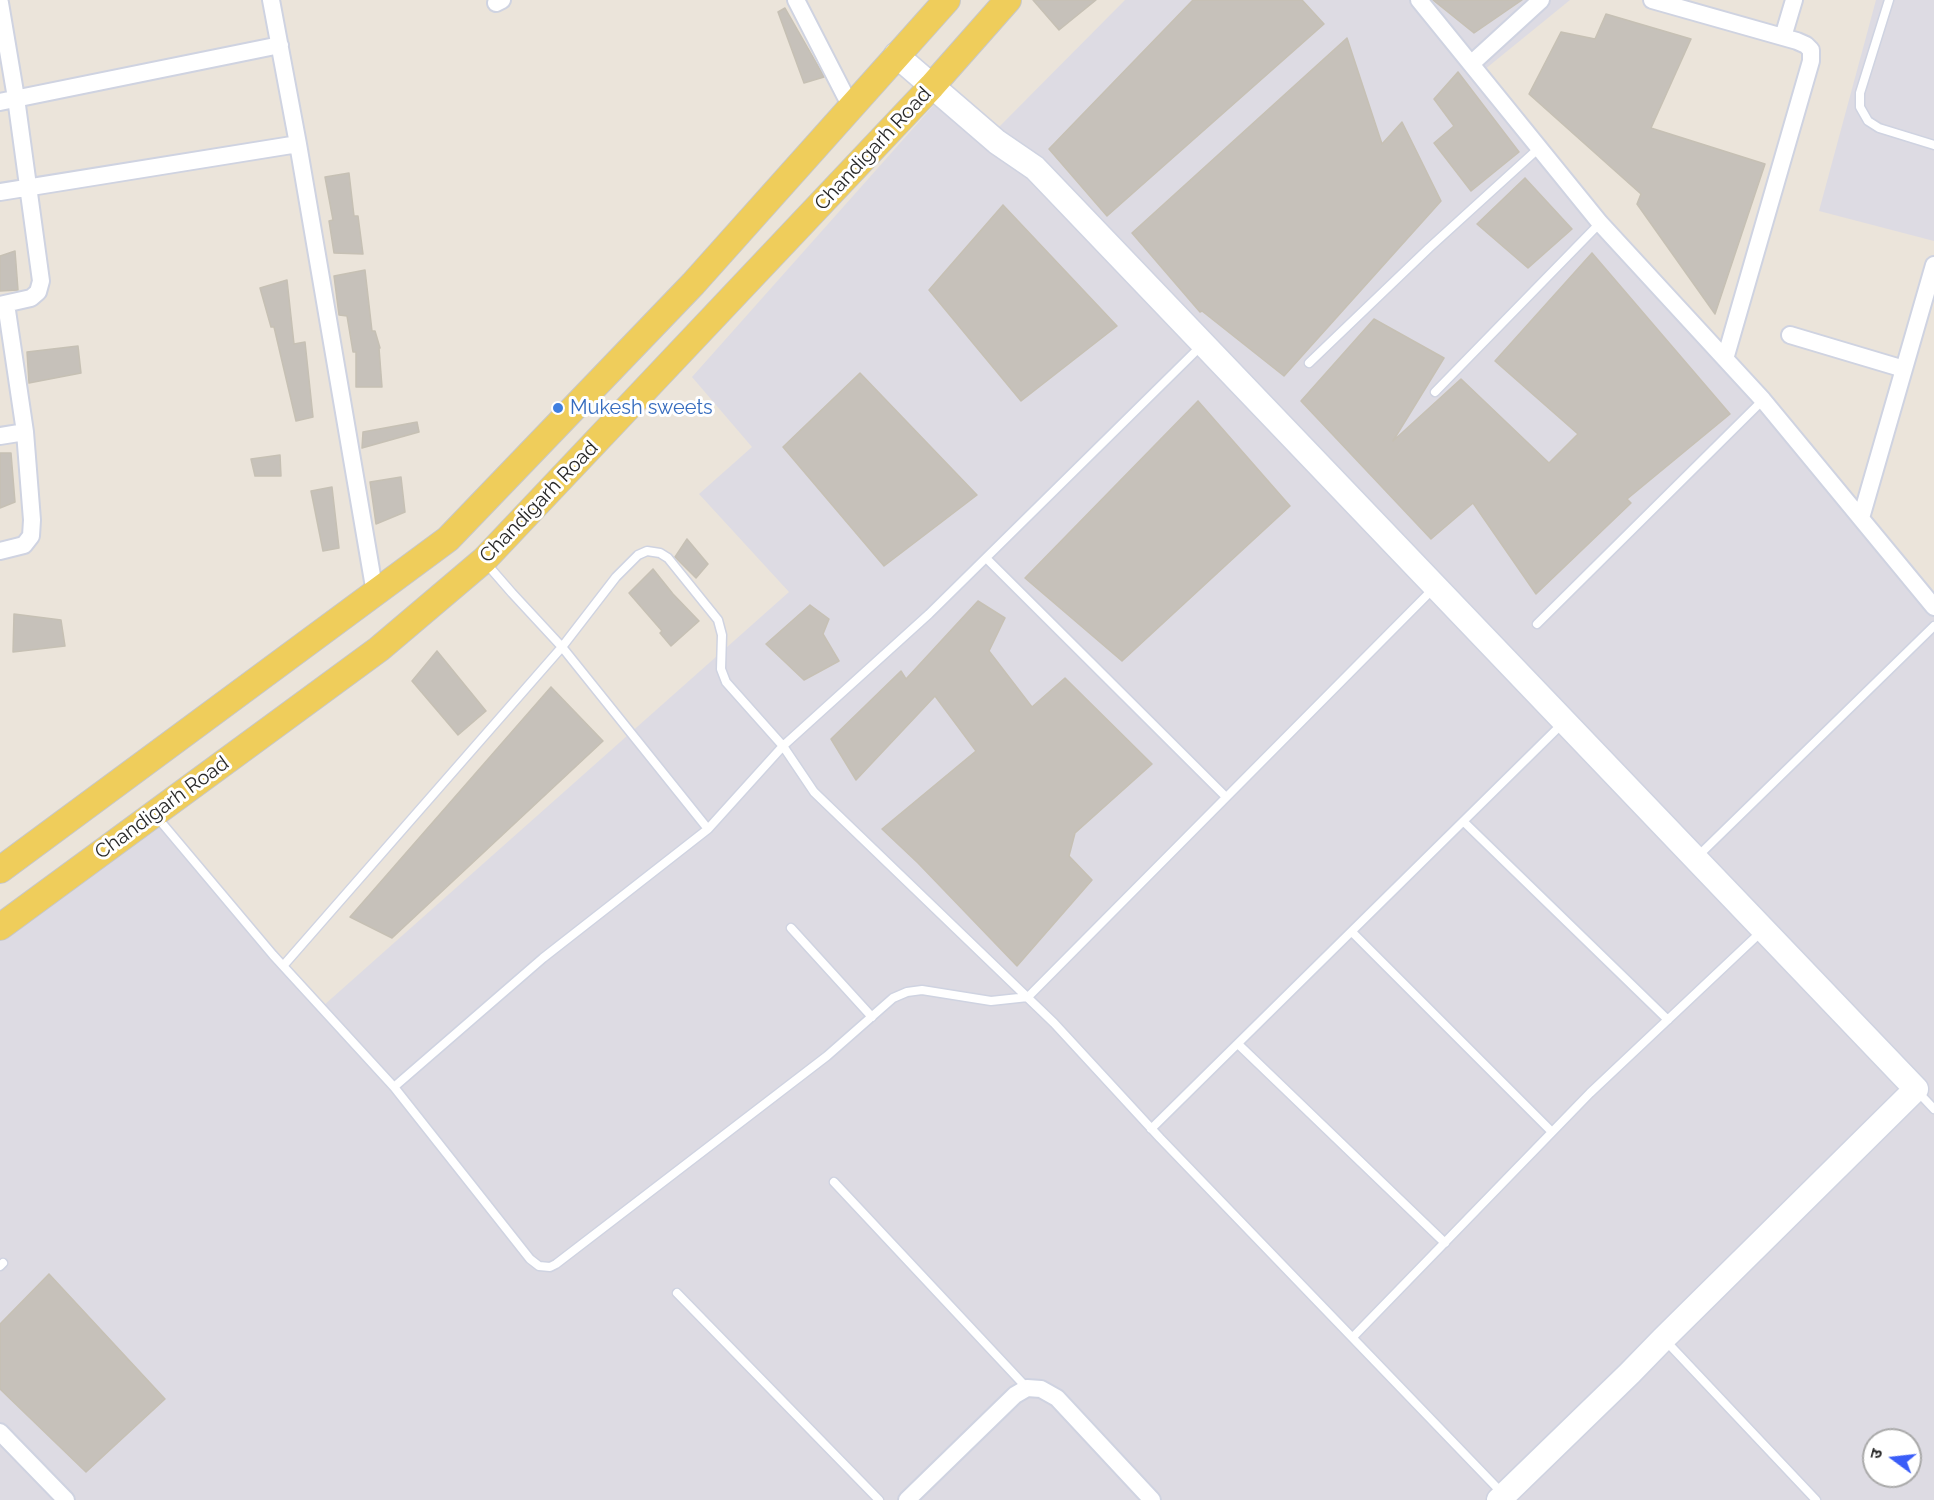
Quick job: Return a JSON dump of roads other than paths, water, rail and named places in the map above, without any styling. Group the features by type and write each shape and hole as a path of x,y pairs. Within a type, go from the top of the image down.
{"main road":[{"name":"Chandigarh Road","path":"0,870 448,539 693,284 947,0"},
{"name":"Chandigarh Road","path":"0,927 379,649 484,560 932,86 1008,0"}],"street":[{"path":"271,0 375,593"},
{"path":"796,0 851,107"},
{"path":"1419,0 1600,223 1763,400 1934,607"},
{"path":"1471,64 1541,0"},
{"path":"1652,0 1783,37 1806,45 1811,50 1725,359"},
{"path":"1783,37 1794,0"},
{"path":"0,3 8,100 28,187 40,281 38,292 31,298 3,305 25,432 32,520 31,536 24,545 0,551"},
{"path":"8,100 280,45"},
{"path":"896,55 997,142 1035,168 1916,1089 1502,1498"},
{"path":"0,192 298,144"},
{"path":"1861,518 1934,265"},
{"path":"1790,334 1904,369"},
{"path":"0,435 25,432"},
{"path":"907,1500 1015,1395 1027,1388 1041,1389 1057,1398 1152,1500"},
{"path":"0,1432 66,1500"}],"lane":[{"path":"1889,0 1860,93 1860,107 1868,121 1879,128 1934,145"},
{"path":"1309,363 1429,248 1539,148"},
{"path":"1435,392 1600,223"},
{"path":"394,1087 543,958 708,828 783,746 920,622 1203,344"},
{"path":"1537,624 1763,400"},
{"path":"283,966 562,647 616,577 638,555 647,550 660,553 668,558 718,620 722,635 721,669 726,682 783,746 814,792 1028,997 1151,1129 1353,1337 1502,1498"},
{"path":"986,558 1226,797"},
{"path":"484,560 562,647 708,828"},
{"path":"154,814 283,966 394,1087 530,1259 544,1268 566,1257 827,1056 894,998 907,992 922,990 992,1001 1028,997 1435,587"},
{"path":"1696,859 1934,626"},
{"path":"1151,1129 1564,722"},
{"path":"1464,822 1668,1020"},
{"path":"791,928 872,1017"},
{"path":"1353,1337 1590,1093 1763,930"},
{"path":"1352,932 1552,1132"},
{"path":"1238,1044 1445,1243"},
{"path":"1916,1089 1934,1109"},
{"path":"834,1182 1027,1388"},
{"path":"677,1293 879,1500"},
{"path":"1663,1339 1816,1500"}],"place":[{"name":"Mukesh sweets","path":"558,408"}]}
